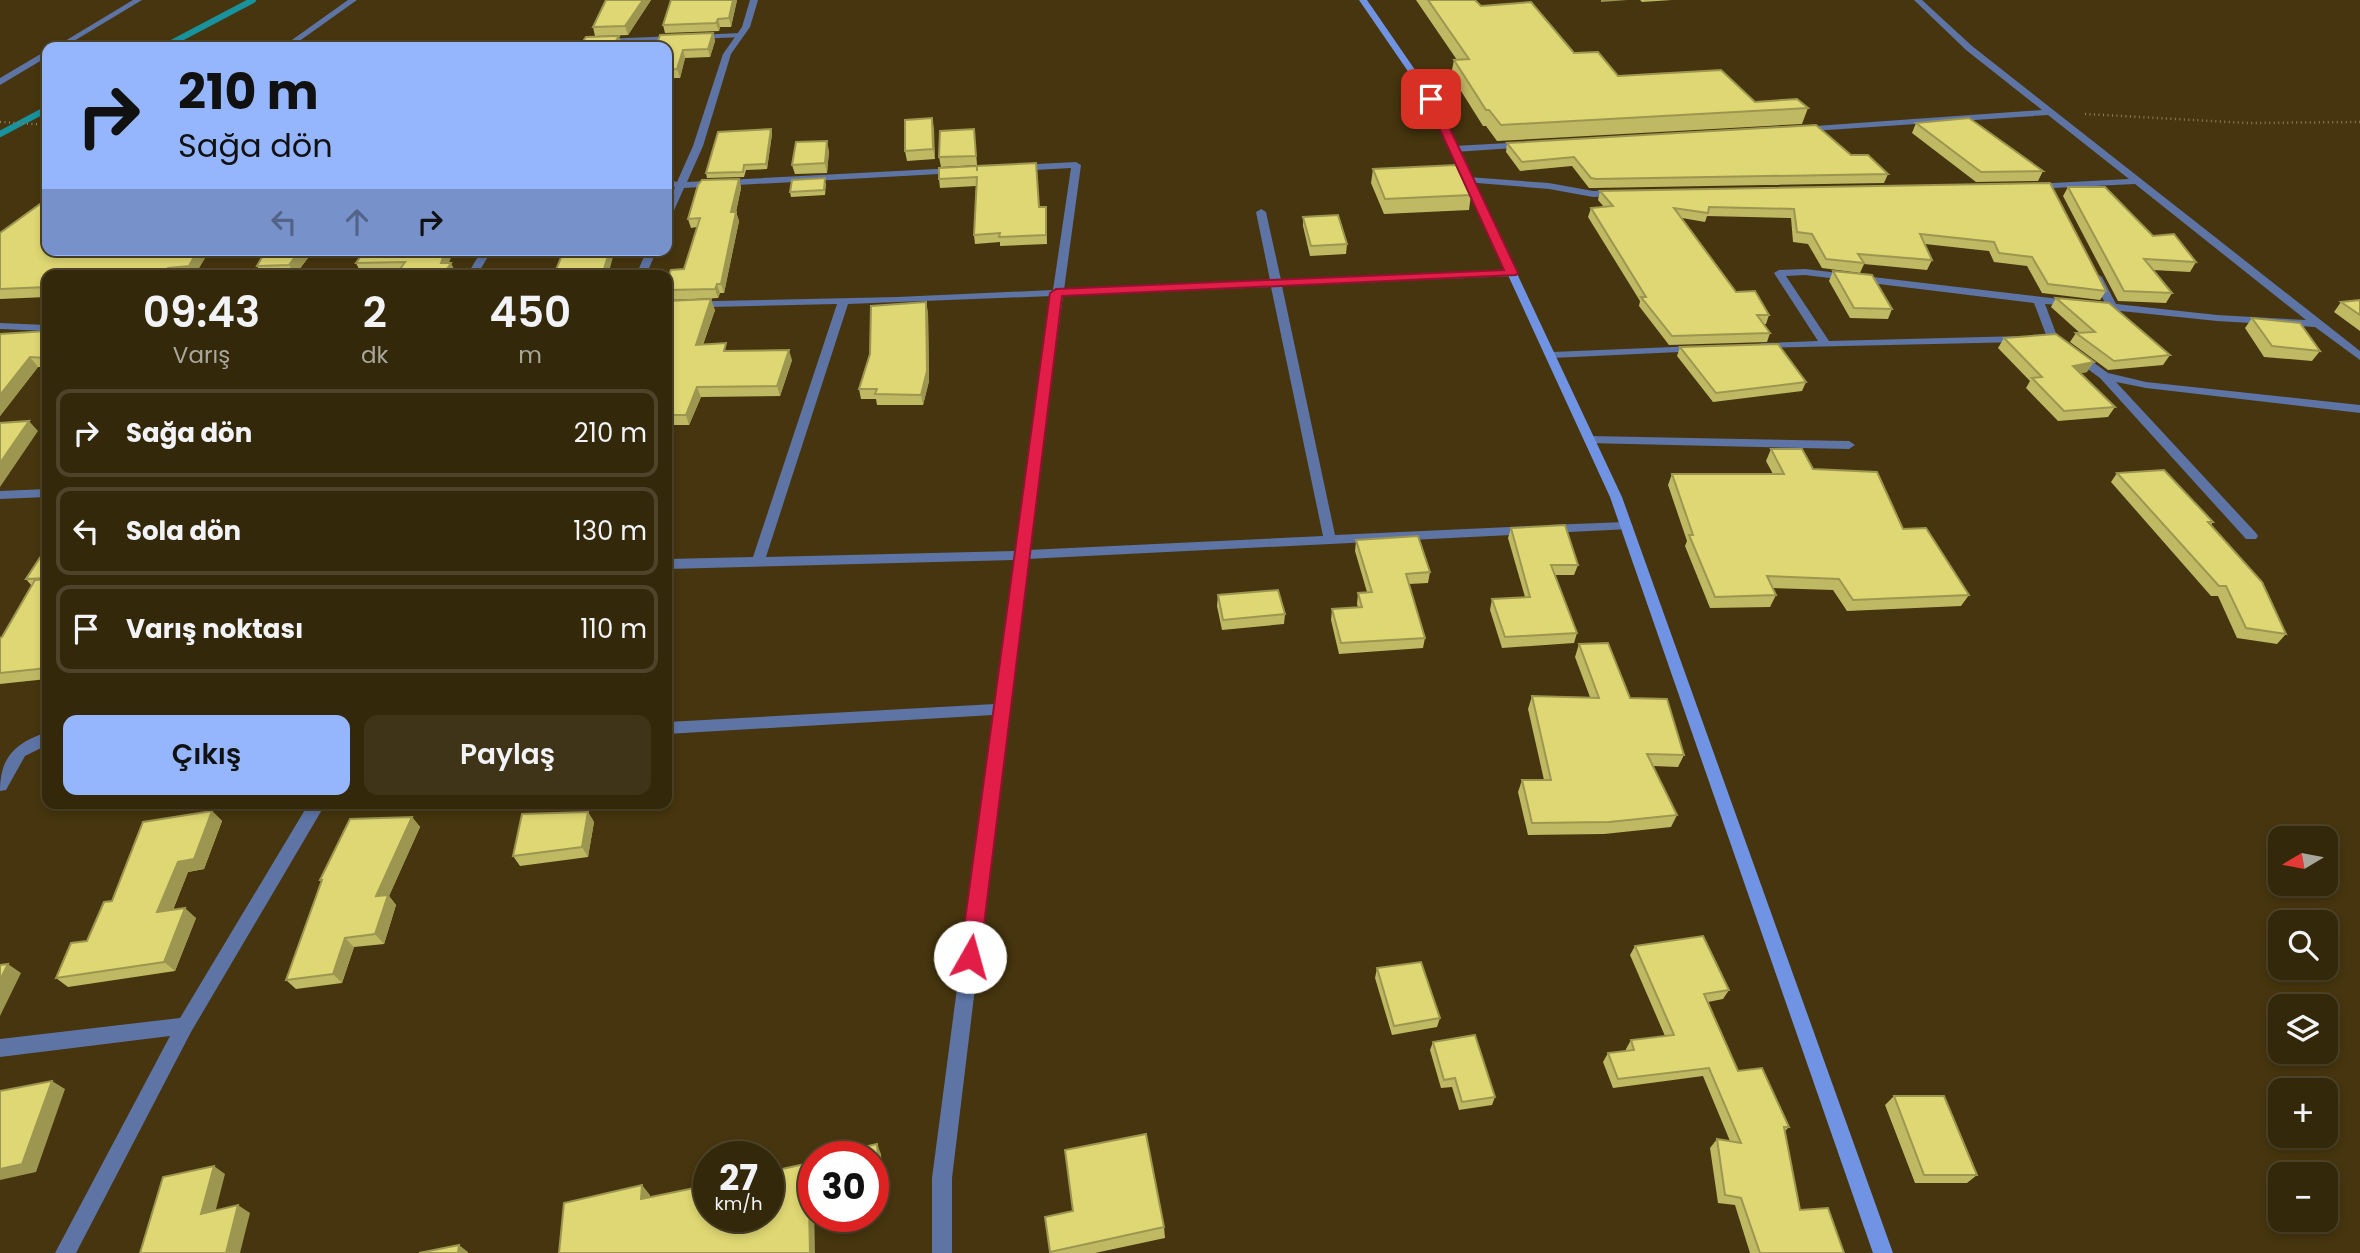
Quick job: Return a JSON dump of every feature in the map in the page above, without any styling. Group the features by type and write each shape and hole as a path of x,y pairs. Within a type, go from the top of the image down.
{"street":[{"path":"67,42 138,0"},
{"path":"293,42 353,0"},
{"path":"672,203 698,146 727,54 746,27 754,0"},
{"path":"1363,0 1431,99 1616,497 1883,1253"},
{"path":"1918,0 1969,48 2360,357"},
{"path":"590,41 740,35"},
{"path":"0,82 42,57"},
{"path":"1793,131 2052,112"},
{"path":"1454,149 1535,145"},
{"path":"942,1253 942,1178 1021,555 1076,165 1008,168"},
{"path":"672,183 680,185 967,170"},
{"path":"1468,180 1549,186 1593,194 1634,193"},
{"path":"2027,187 2140,181"},
{"path":"2050,186 2057,198"},
{"path":"1261,212 1330,540"},
{"path":"2094,271 2112,307"},
{"path":"1825,344 1779,273 1805,272 2217,318 2319,324"},
{"path":"672,305 1275,285 1512,273"},
{"path":"2038,300 2052,338 2104,376 2251,536"},
{"path":"758,561 844,301"},
{"path":"0,326 42,328"},
{"path":"1757,346 2052,338"},
{"path":"1552,355 1716,348"},
{"path":"2104,376 2146,385 2360,409"},
{"path":"1590,440 1849,445"},
{"path":"0,495 42,493"},
{"path":"672,564 1021,555 1625,526"},
{"path":"672,728 1001,709"},
{"path":"0,785 20,752 42,740"},
{"path":"65,1253 185,1026 314,809"},
{"path":"0,1048 185,1026"}],"path":[{"path":"2052,112 2249,123 2360,122"},
{"path":"0,122 42,125"}],"building":[{"path":"606,0 643,0 625,26 593,27"},
{"path":"671,0 733,0 729,18 718,19 716,23 663,25"},
{"path":"1428,0 1475,0 1481,6 1531,2 1574,53 1598,52 1618,76 1721,70 1755,102 1797,99 1808,108 1501,125 1489,110 1486,110 1454,60 1469,59"},
{"path":"713,33 708,49 683,50 677,69 672,70 672,42 658,42 660,35"},
{"path":"619,36 615,42 582,42 586,37"},
{"path":"932,118 933,149 905,151 905,120"},
{"path":"1969,118 2043,171 1981,172 1916,123"},
{"path":"1816,125 1851,155 1868,155 1888,174 1596,179 1591,178 1574,157 1522,162 1507,143"},
{"path":"771,129 766,164 744,165 743,172 706,173 718,132"},
{"path":"974,129 976,156 939,157 940,131"},
{"path":"827,141 825,163 792,165 796,142"},
{"path":"1036,163 1039,207 1046,207 1046,235 974,235 977,177 939,179 939,168"},
{"path":"1456,165 1471,195 1385,199 1373,169"},
{"path":"825,178 824,190 790,192 792,180"},
{"path":"739,179 731,212 736,212 721,284 717,284 715,289 672,290 671,270 684,269 700,218 688,219 702,180"},
{"path":"2050,183 2106,291 2048,284 2032,257 1999,253 1994,242 1920,234 1932,260 1858,254 1864,263 1826,259 1812,234 1797,232 1794,209 1709,207 1708,213 1674,208 1736,292 1755,291 1769,315 1757,315 1770,333 1672,336 1641,297 1646,297 1591,208 1613,206 1600,191"},
{"path":"2068,187 2105,187 2153,236 2174,234 2196,262 2144,259 2172,293 2124,291"},
{"path":"42,203 42,256 195,256 189,266 166,270 42,270 42,287 0,289 0,233"},
{"path":"1338,215 1347,244 1311,246 1303,217"},
{"path":"263,256 296,256 289,265 257,266"},
{"path":"361,256 444,256 441,263 451,263 446,270 399,270 405,262 356,263"},
{"path":"562,256 608,256 604,270 556,270"},
{"path":"1833,271 1872,275 1892,309 1854,308"},
{"path":"2056,298 2109,303 2170,355 2114,361 2076,333 2095,332"},
{"path":"711,299 696,345 726,343 724,351 789,350 777,386 697,387 686,415 672,415 672,301"},
{"path":"2360,300 2360,315 2341,302"},
{"path":"926,302 927,371 921,395 875,394 877,389 859,389 870,354 871,306"},
{"path":"2252,318 2300,323 2320,351 2272,346"},
{"path":"42,331 42,358 30,357 0,395 0,334"},
{"path":"2056,334 2094,362 2073,366 2115,407 2064,411 2032,378 2042,377 2004,338"},
{"path":"1778,344 1806,382 1716,393 1680,347"},
{"path":"29,421 0,463 0,423"},
{"path":"1771,449 1802,449 1813,469 1877,472 1903,529 1926,528 1969,595 1853,600 1839,579 1767,576 1776,595 1715,597 1689,535 1693,535 1672,474 1784,474"},
{"path":"2164,470 2213,522 2208,522 2262,582 2286,634 2246,628 2226,586 2219,586 2117,473"},
{"path":"1565,525 1578,565 1551,565 1577,633 1505,637 1492,599 1530,597 1511,528"},
{"path":"1418,536 1430,572 1406,574 1425,638 1341,643 1332,609 1362,607 1358,593 1372,592 1356,540"},
{"path":"42,555 42,578 26,579"},
{"path":"42,579 42,669 0,673 0,638 35,580"},
{"path":"1278,590 1285,614 1223,620 1218,595"},
{"path":"1608,643 1630,698 1667,699 1684,755 1647,754 1677,815 1609,822 1532,823 1522,780 1551,780 1532,696 1599,698 1579,644"},
{"path":"212,811 194,859 178,862 157,912 185,908 164,962 56,978 71,943 87,941 104,902 112,901 143,822"},
{"path":"588,812 582,847 513,856 522,814"},
{"path":"412,817 376,896 388,895 375,934 345,938 333,974 286,980 320,880 350,819"},
{"path":"1703,936 1729,990 1704,994 1738,1071 1762,1068 1789,1127 1784,1127 1800,1210 1828,1208 1844,1253 1760,1253 1741,1198 1725,1195 1717,1139 1741,1143 1709,1068 1618,1079 1608,1053 1634,1050 1631,1040 1674,1035 1635,946"},
{"path":"1421,962 1440,1018 1394,1026 1377,968"},
{"path":"8,964 0,980 0,965"},
{"path":"1475,1035 1495,1097 1462,1102 1455,1078 1444,1080 1433,1042"},
{"path":"52,1081 22,1164 0,1169 0,1091"},
{"path":"1894,1096 1944,1096 1977,1175 1924,1175"},
{"path":"1146,1134 1164,1227 1050,1252 1045,1217 1073,1211 1065,1150"},
{"path":"798,1165 798,1232 810,1232 810,1253 559,1253 564,1203 642,1185 641,1199 693,1188 693,1232 784,1232 784,1169"},
{"path":"214,1166 201,1214 238,1205 226,1253 140,1253 163,1177"},
{"path":"459,1245 458,1253 419,1253"}],"waterway":[{"path":"173,42 253,0"},
{"path":"0,134 42,112"}],"route":[{"path":"970,957 1056,293 1512,273 1431,99"}]}
